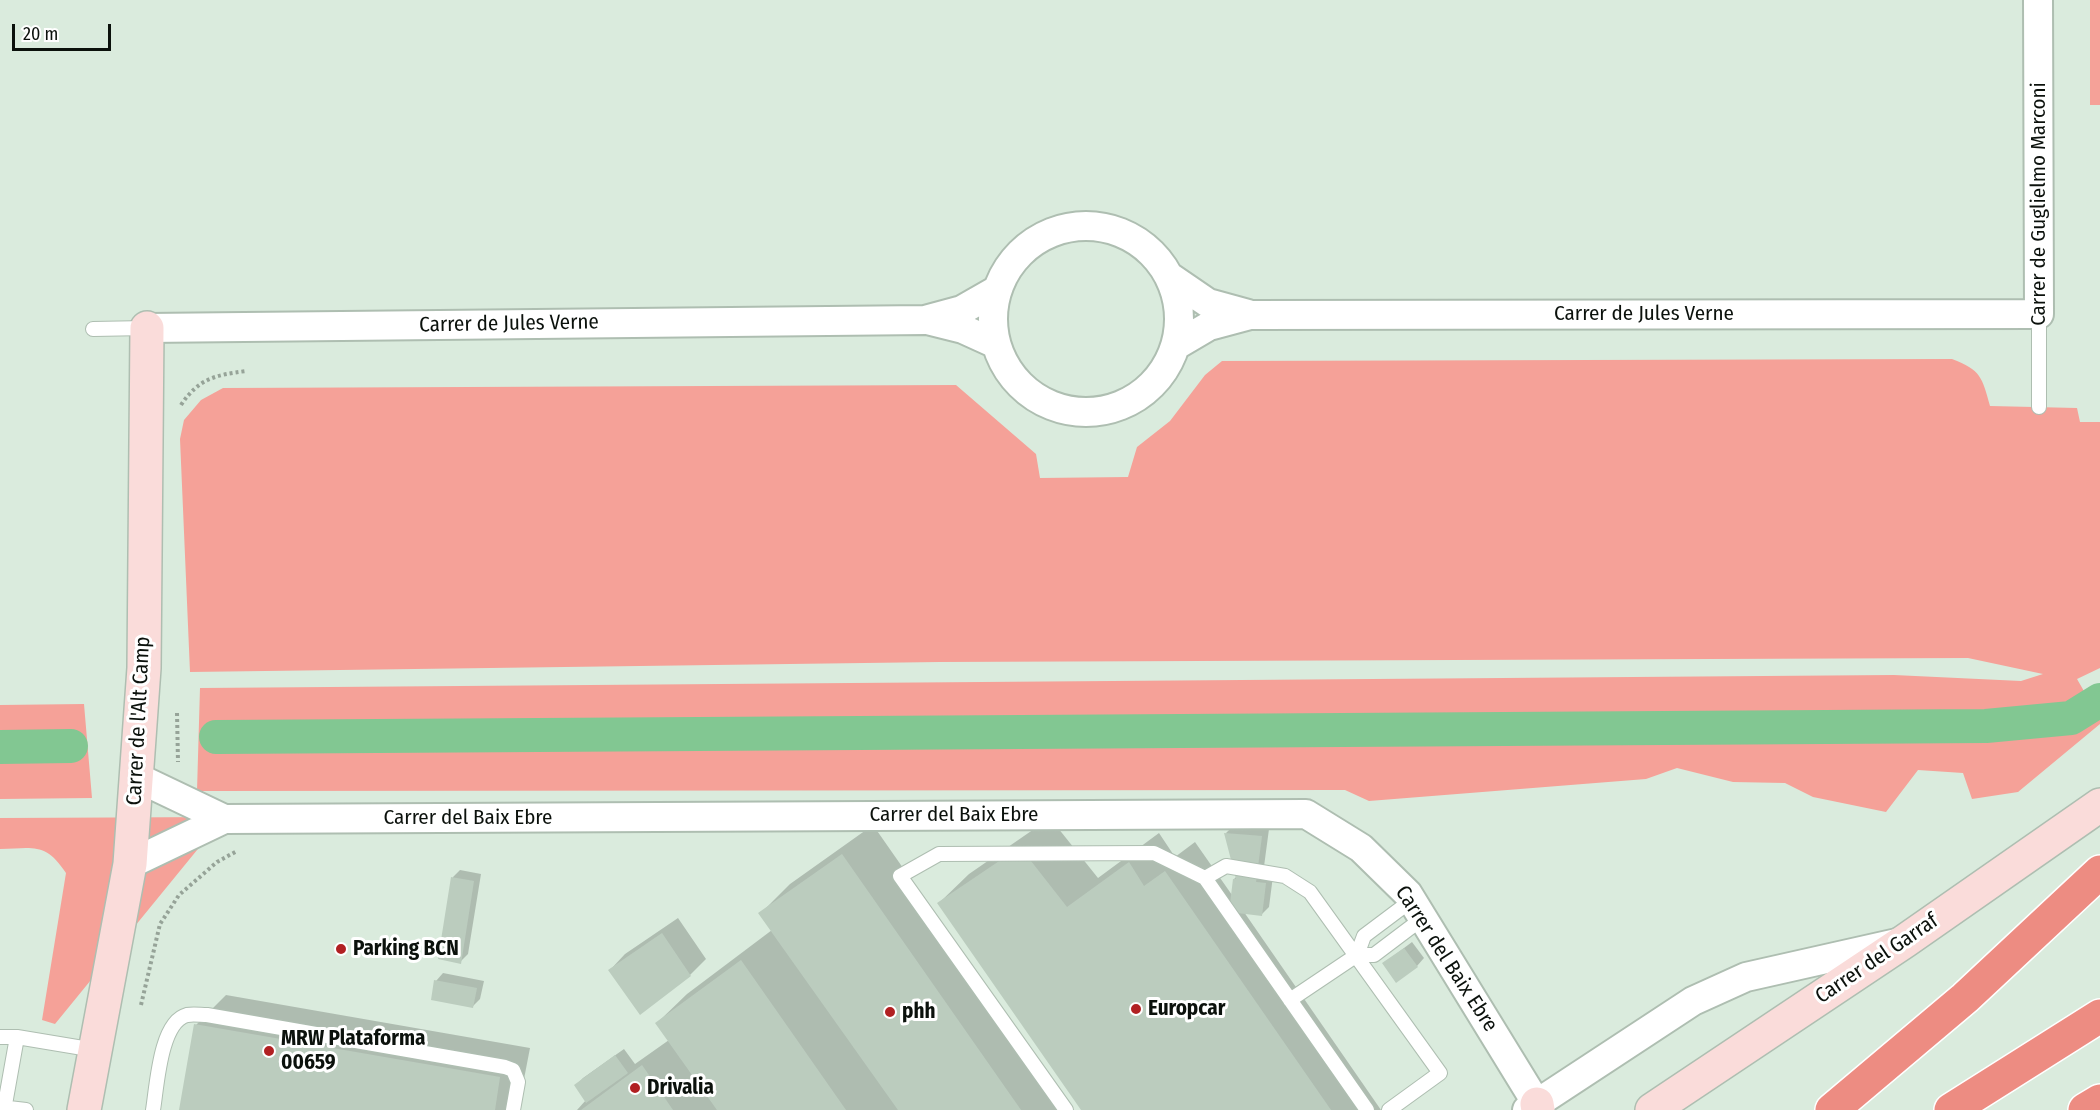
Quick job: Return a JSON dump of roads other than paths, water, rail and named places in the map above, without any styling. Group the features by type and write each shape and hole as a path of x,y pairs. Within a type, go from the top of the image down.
{"highway":[{"path":"1832,1110 1965,998 2100,872"},
{"path":"1951,1110 2100,1017"},
{"path":"2085,1110 2100,1101"}],"street":[{"name":"Carrer de Guglielmo Marconi","path":"2038,0 2039,314"},
{"name":"Carrer de Jules Verne","path":"1073,226 1101,226 1129,236 1153,254 1172,283 1179,322 1175,346 1161,374 1146,390 1118,407 1086,412 1062,409 1029,393 1005,366 996,344 992,317 996,290 1008,266 1026,246 1048,233 1073,226"},
{"name":"Carrer de Jules Verne","path":"1172,283 1208,303 1250,315"},
{"name":"Carrer de Jules Verne","path":"925,320 962,310 996,290"},
{"name":"Carrer de Jules Verne","path":"1175,346 1209,326 1250,315 2039,314"},
{"name":"Carrer de Jules Verne","path":"147,328 925,320 963,329 996,344"},
{"name":"Carrer de l'Alt Camp","path":"84,1110 130,864 144,668 147,328"},
{"name":"Carrer del Baix Ebre","path":"136,777 224,819"},
{"name":"Carrer del Garraf","path":"1652,1110 1905,941 2100,805"},
{"name":"Carrer del Baix Ebre","path":"130,864 224,819 1306,814 1361,848 1408,894 1534,1108"},
{"path":"1534,1108 1694,1000 1746,977 1905,941"}],"lane":[{"name":"Carrer de Guglielmo Marconi","path":"2038,407 2039,314"},
{"name":"Carrer de Jules Verne","path":"93,328 147,328"},
{"path":"1066,1110 900,876 939,854 1154,853 1205,878 1366,1110"},
{"path":"1205,878 1226,866 1285,876 1310,892 1358,955 1440,1073 1389,1110"},
{"path":"1358,955 1364,936 1418,909"},
{"path":"1290,1000 1358,955 1374,955 1418,909"},
{"path":"153,1110 165,1039 173,1024 186,1015 207,1015 513,1070 518,1082 513,1110"},
{"path":"0,1037 95,1050"},
{"path":"17,1038 3,1108 26,1110"}],"waterway":[{"path":"216,737 1986,726 2071,718 2100,700"},
{"path":"0,747 71,746"}],"place":[{"name":"Parking BCN","path":"341,949"},
{"name":"Europcar","path":"1136,1009"},
{"name":"phh","path":"890,1012"},
{"name":"MRW Plataforma 00659","path":"269,1051"},
{"name":"Drivalia","path":"635,1088"}]}
